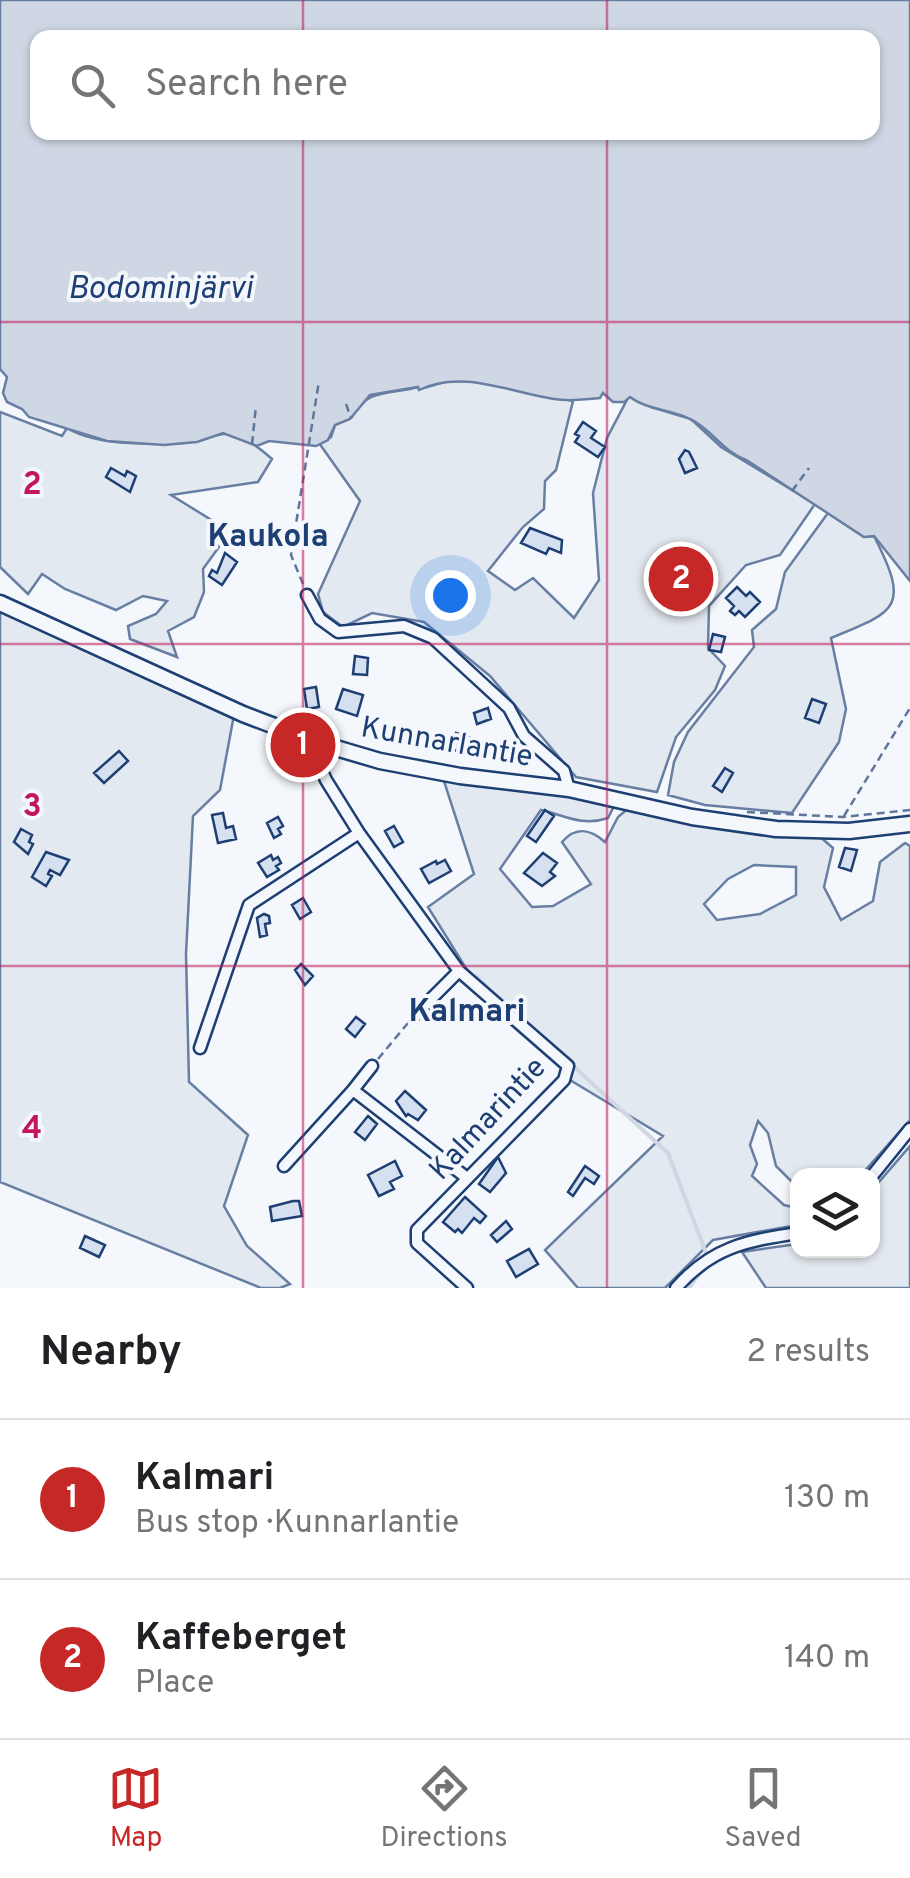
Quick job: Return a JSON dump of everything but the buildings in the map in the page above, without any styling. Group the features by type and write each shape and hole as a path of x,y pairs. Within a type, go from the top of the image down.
{"main road":[{"name":"Kunnarlantie","path":"0,603 196,693 319,743 412,768 569,789 692,817 776,830 848,830 910,824"}],"street":[{"path":"307,595 320,620 338,632 404,626 433,638 509,708 524,736 564,771 569,789"},
{"name":"Kalmarintie","path":"319,743 318,762 359,833 458,971 568,1066 564,1080 417,1230 417,1242 467,1288"},
{"path":"200,1048 248,905 359,833"},
{"path":"416,1014 458,971"},
{"path":"284,1166 372,1066"},
{"path":"353,1090 467,1178"},
{"path":"878,1168 910,1129"},
{"path":"676,1288 705,1260 728,1248 790,1235"}],"path":[{"path":"307,595 290,555 319,380"},
{"path":"346,404 351,418"},
{"path":"252,444 256,406"},
{"path":"792,491 810,468"},
{"path":"843,817 910,708"},
{"path":"739,811 843,817 910,810"},
{"path":"372,1066 416,1014"}],"shaded area":[{"path":"448,381 472,381 573,401 556,470 545,481 544,509 523,527 488,571 515,590 533,578 574,618 599,580 593,493 607,438 629,396 691,419 721,447 815,504 780,555 746,565 709,606 708,648 725,666 715,690 676,737 657,792 576,777 490,676 424,622 372,613 343,627 323,612 318,594 360,501 319,443 331,437 335,425 352,417 372,397"},
{"path":"0,412 62,436 67,428 112,442 199,441 232,435 250,442 272,459 258,482 171,495 226,529 203,569 204,592 194,617 168,631 177,657 130,639 128,626 156,614 167,601 143,596 116,610 65,589 42,574 28,594 0,567"},
{"path":"828,513 864,537 874,536 894,592 884,613 831,638 846,709 839,742 792,813 705,805 668,795 674,762 688,732 754,647 752,630 776,609 785,572"},
{"path":"0,608 234,715 220,790 193,816 186,954 189,1082 248,1135 224,1206 247,1246 290,1284 261,1288 0,1182"},
{"path":"443,778 608,801 613,808 608,818 590,821 541,810 500,869 532,907 553,906 591,884 562,842 583,831 605,842 618,817 631,806 818,835 833,848 824,887 841,920 873,901 880,862 905,843 910,846 910,1120 867,1168 790,1168 790,1180 776,1166 768,1133 758,1121 750,1145 757,1164 752,1176 790,1206 790,1226 713,1240 665,1288 578,1288 545,1250 663,1136 570,1080 568,1060 472,978 428,907 474,874","holes":["754,865 796,867 796,895 760,914 717,920 704,904 728,879"]},
{"path":"910,1146 910,1288 766,1288 742,1252 790,1245 790,1258 880,1258 880,1181"}],"water":[{"name":"Bodominjärvi","path":"0,0 910,0 910,581 874,536 864,537 731,452 690,419 630,397 624,402 613,402 603,393 600,398 560,400 485,384 451,382 370,395 350,419 335,425 328,440 316,446 269,441 257,446 223,433 197,442 164,445 107,441 29,417 7,402 3,393 7,377 0,369"}],"waterway":[{"path":"475,976 531,1027"},
{"path":"571,1064 668,1153 706,1253"},
{"path":"689,1288 699,1274"}],"place":[{"name":"Kaffeberget","path":"681,579"},
{"name":"Kalmari","path":"303,745"}],"district":[{"name":"Kaukola","path":"268,535"},
{"name":"Kalmari","path":"467,1010"}]}
